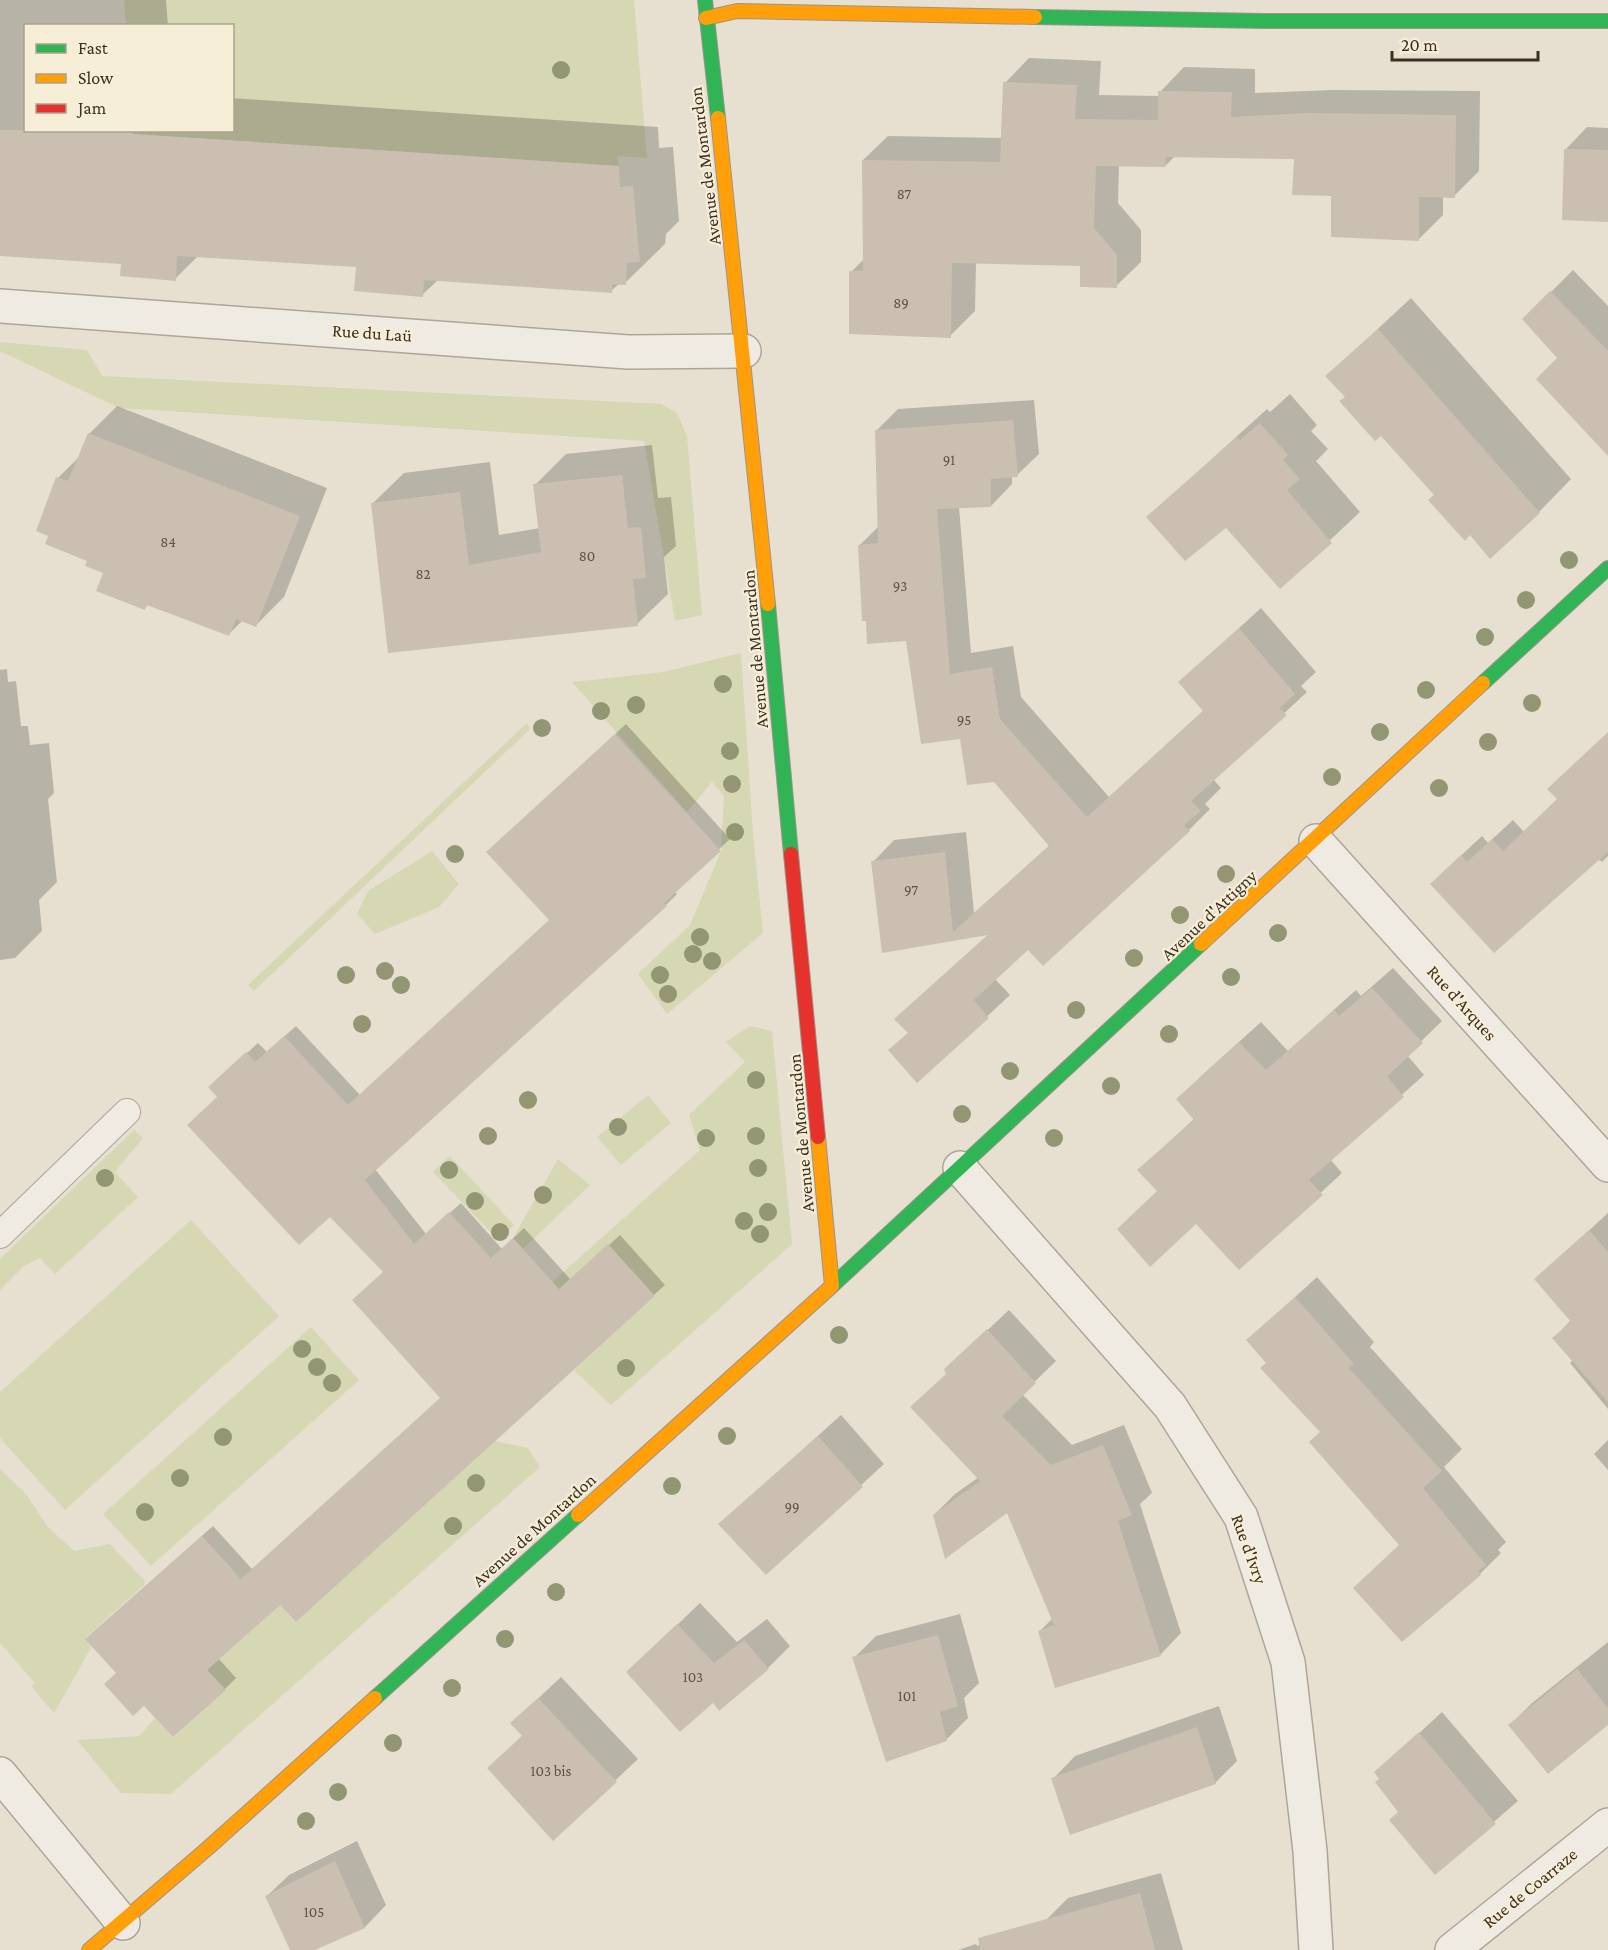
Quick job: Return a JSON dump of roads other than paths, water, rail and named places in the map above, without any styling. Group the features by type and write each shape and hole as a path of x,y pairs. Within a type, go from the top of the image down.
{"street":[{"name":"Avenue de Montardon","path":"89,1950 125,1928 832,1287 744,351 705,0"},
{"path":"706,18 737,11 1262,11 1608,21"},
{"name":"Rue du Laü","path":"0,306 628,352 744,351"},
{"name":"Avenue d'Attigny","path":"832,1287 1608,568"},
{"name":"Rue d'Arques","path":"1316,841 1608,1164"},
{"name":"Rue d'Ivry","path":"960,1168 1170,1406 1241,1517 1288,1662 1310,1851 1316,1950"},
{"path":"0,1774 125,1928"},
{"name":"Rue de Coarraze","path":"1452,1950 1608,1825"}],"lane":[{"path":"0,1234 127,1112"}]}
